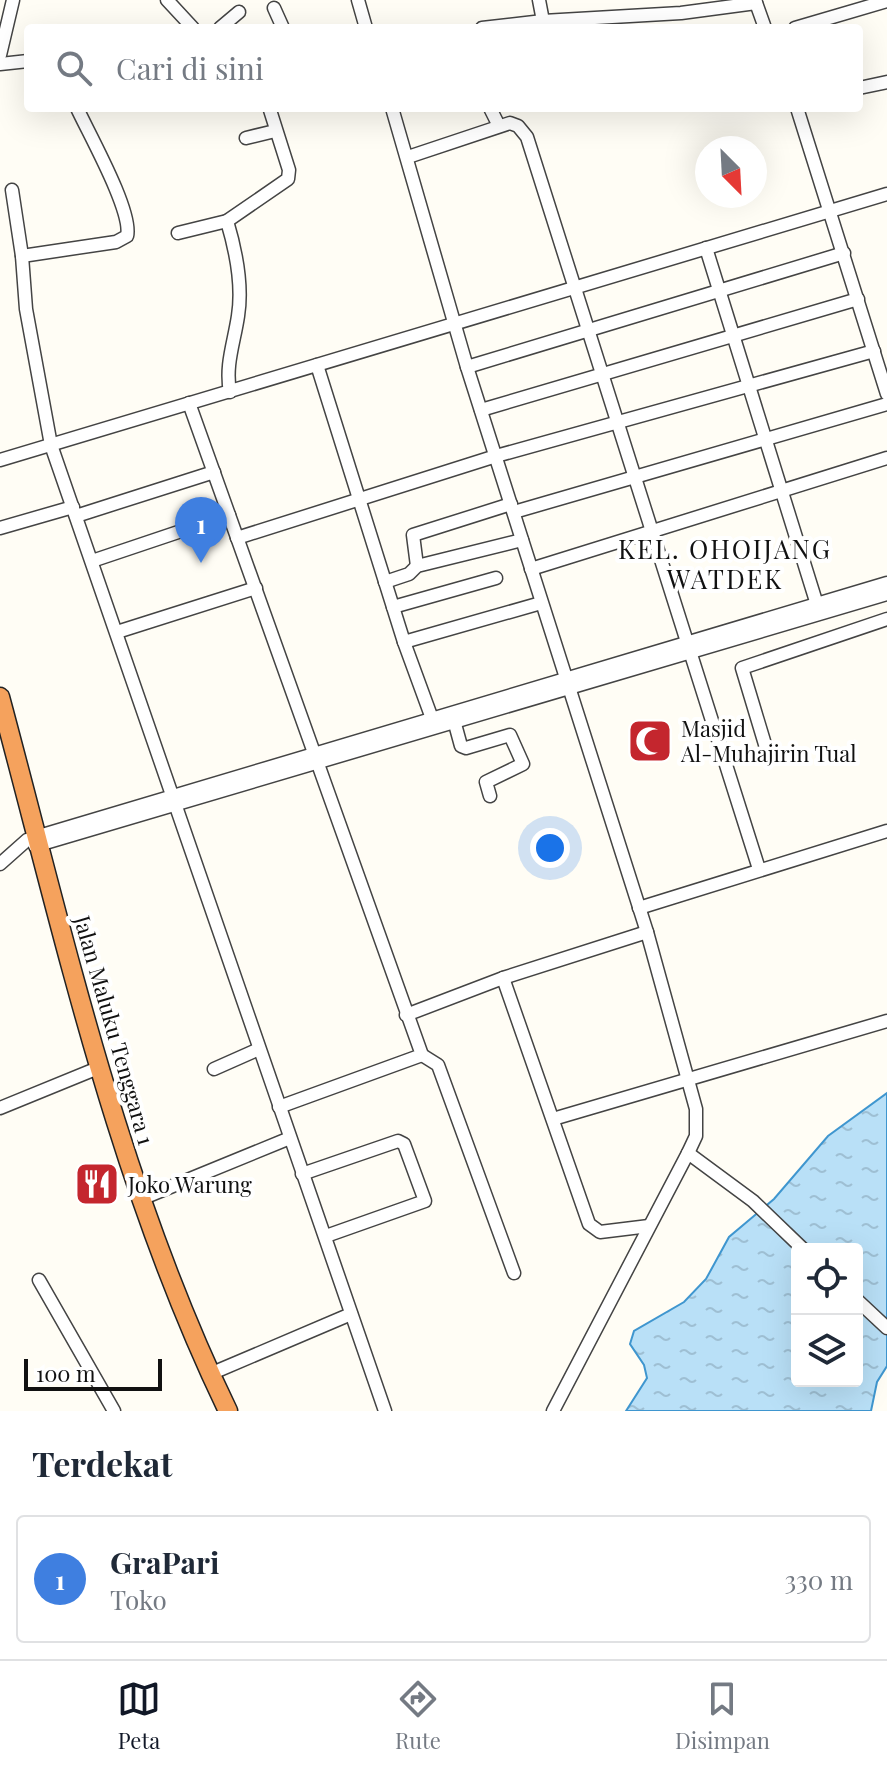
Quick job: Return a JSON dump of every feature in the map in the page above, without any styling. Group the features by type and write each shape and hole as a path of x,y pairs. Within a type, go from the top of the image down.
{"highway":[{"name":"Jalan Maluku Tenggara 1","path":"0,697 31,843"},
{"name":"Jalan Maluku Tenggara 1","path":"0,738 143,1234 219,1411"},
{"name":"Jalan Maluku Tenggara 1","path":"94,1069 178,1302 228,1411"}],"street":[{"path":"0,55 13,0"},
{"path":"167,0 189,24"},
{"path":"358,0 365,24"},
{"path":"539,0 543,21"},
{"path":"809,24 887,1"},
{"path":"517,24 681,13 755,2 763,24"},
{"path":"274,8 281,24"},
{"path":"225,24 239,12"},
{"path":"0,64 24,61"},
{"path":"863,87 887,82"},
{"path":"22,256 116,242 127,236 128,222 79,112"},
{"path":"178,233 227,221 289,178 270,112"},
{"path":"393,112 467,367 647,932 690,1080 698,1127 688,1153 553,1411"},
{"path":"492,112 499,126"},
{"path":"798,112 887,394"},
{"path":"408,157 513,123 527,137 759,869"},
{"path":"246,138 275,131"},
{"path":"12,190 26,309 51,445 385,1411"},
{"path":"0,460 887,194"},
{"path":"227,221 236,257 240,302 227,374 230,392"},
{"path":"706,248 819,609"},
{"path":"467,367 844,253"},
{"path":"481,410 858,299"},
{"path":"237,538 496,456 874,351"},
{"path":"317,365 404,642 434,724"},
{"path":"189,403 406,1015 422,1055 438,1065 514,1273"},
{"path":"417,566 413,535 887,404"},
{"path":"531,569 887,458"},
{"path":"0,528 74,512 214,472"},
{"path":"92,561 229,515"},
{"path":"385,582 409,574 417,566 522,540"},
{"path":"393,607 496,578"},
{"path":"434,724 455,724 569,690 688,648 819,609 887,583"},
{"path":"117,632 256,588"},
{"path":"819,609 846,606 887,594"},
{"path":"404,642 541,603"},
{"path":"846,606 852,631"},
{"path":"767,751 742,668 887,619"},
{"path":"0,864 31,843 434,724 564,677 688,648"},
{"path":"455,724 461,746 466,748 510,735 514,738 523,764 486,782 490,796"},
{"path":"639,908 887,831"},
{"path":"406,1015 503,978 647,932"},
{"path":"503,978 589,1224 600,1232 649,1226"},
{"path":"553,1119 887,1021"},
{"path":"214,1069 259,1049"},
{"path":"279,1107 422,1055"},
{"path":"0,1108 94,1069"},
{"path":"141,1199 290,1138"},
{"path":"302,1174 398,1141 404,1144 425,1201 326,1236"},
{"path":"688,1153 753,1201 797,1243"},
{"path":"39,1280 114,1411"},
{"path":"863,1306 887,1328"},
{"path":"210,1374 351,1314"}],"water":[{"path":"887,1093 887,1366 877,1382 871,1411 626,1411 647,1378 644,1365 630,1344 634,1331 684,1302 706,1279 729,1237 774,1199 828,1136"}],"place":[{"name":"GraPari","path":"201,563"},
{"name":"Masjid Al-Muhajirin Tual","path":"650,741"},
{"name":"Joko Warung","path":"97,1184"}],"district":[{"name":"KEL. OHOIJANG WATDEK","path":"725,563"}]}
